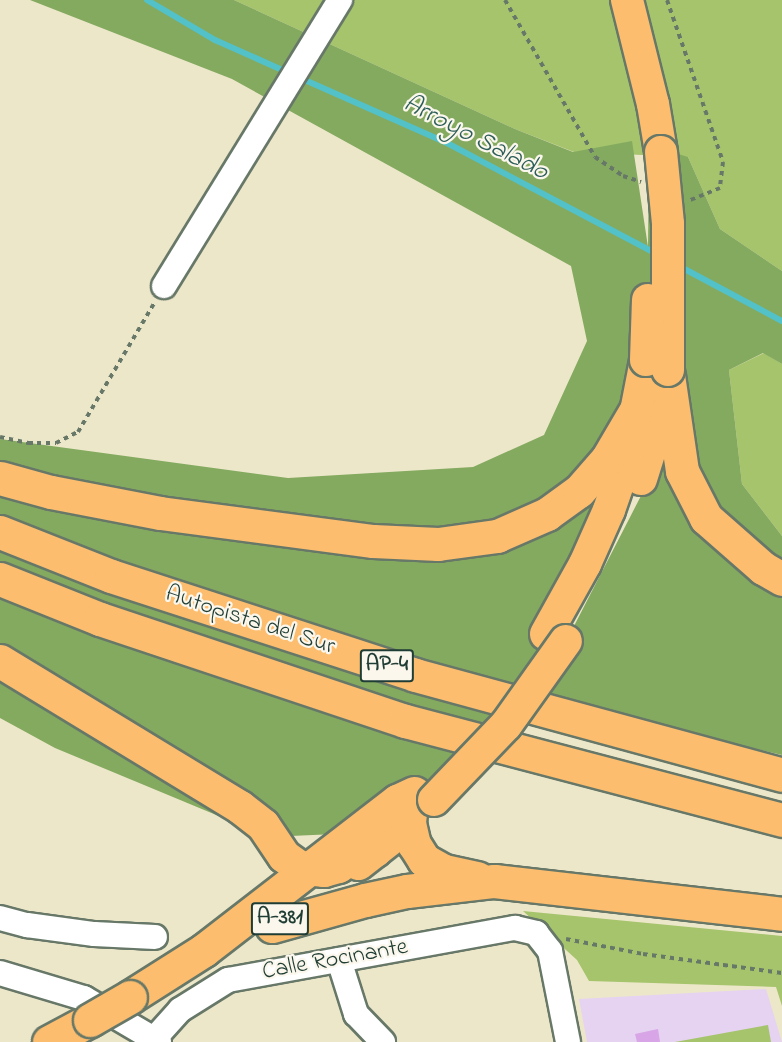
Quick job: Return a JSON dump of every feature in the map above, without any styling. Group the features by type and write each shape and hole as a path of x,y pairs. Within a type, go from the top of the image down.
{"highway":[{"path":"660,368 682,471 706,518 763,568 782,579"},
{"path":"0,478 51,492 160,513 373,540 438,544 497,536 547,514 579,492 607,459 637,408"},
{"name":"Autopista del Sur","path":"0,532 111,576 415,675 782,775"},
{"name":"Autopista del Sur","path":"0,579 100,619 405,721 782,820"},
{"path":"0,662 240,807 263,825 284,856 299,867 324,870 338,866 357,853 375,850"},
{"name":"A-381","path":"263,920 310,870 397,801 419,806"},
{"path":"419,806 414,844 424,860 444,871 494,880 782,914"},
{"name":"A-381","path":"49,1042 90,1030 375,850 419,806"},
{"path":"275,844 263,920 407,891 494,880"}],"main road":[{"path":"609,0 650,148"},
{"path":"419,806 518,678 556,638 609,558 637,490 656,431 660,368 648,216 653,104 627,0"},
{"path":"556,638 609,510 627,458 637,408 660,368"}],"street":[{"path":"164,286 340,0"},
{"path":"0,918 27,925 94,934 155,937"},
{"name":"Calle Rocinante","path":"157,1041 180,1010 228,980 498,930 514,928 536,933"},
{"path":"536,933 550,951 568,1042"},
{"path":"339,960 356,1014 383,1042"},
{"path":"0,973 84,998 157,1041"}],"path":[{"path":"0,438 28,443 56,443 78,432 164,286"},
{"path":"536,933 643,954 782,973"}],"shaded area":[{"path":"766,989 782,1042 587,1042 579,999"}],"green space":[{"path":"30,0 234,0 515,129 573,152 632,141 648,247 649,145 688,157 720,229 782,271 782,364 763,353 729,370 742,484 782,536 782,755 538,696 645,488 647,450 595,583 473,736 379,832 269,837 55,748 0,718 0,439 288,478 473,467 544,435 587,341 571,266 232,79"},
{"path":"234,0 782,0 782,271 720,229 688,157 574,152 515,129"},
{"path":"764,353 782,364 782,536 742,484 729,370"},
{"path":"523,911 782,936 782,1006 776,987 589,981 577,960"},
{"path":"768,1025 771,1042 675,1042"}],"building":[{"path":"658,1029 660,1042 637,1042 635,1034"}],"waterway":[{"name":"Arroyo Salado","path":"147,0 215,40 289,73"},
{"name":"Arroyo Salado","path":"298,77 447,143 660,256"},
{"name":"Arroyo Salado","path":"677,265 782,321"}]}
